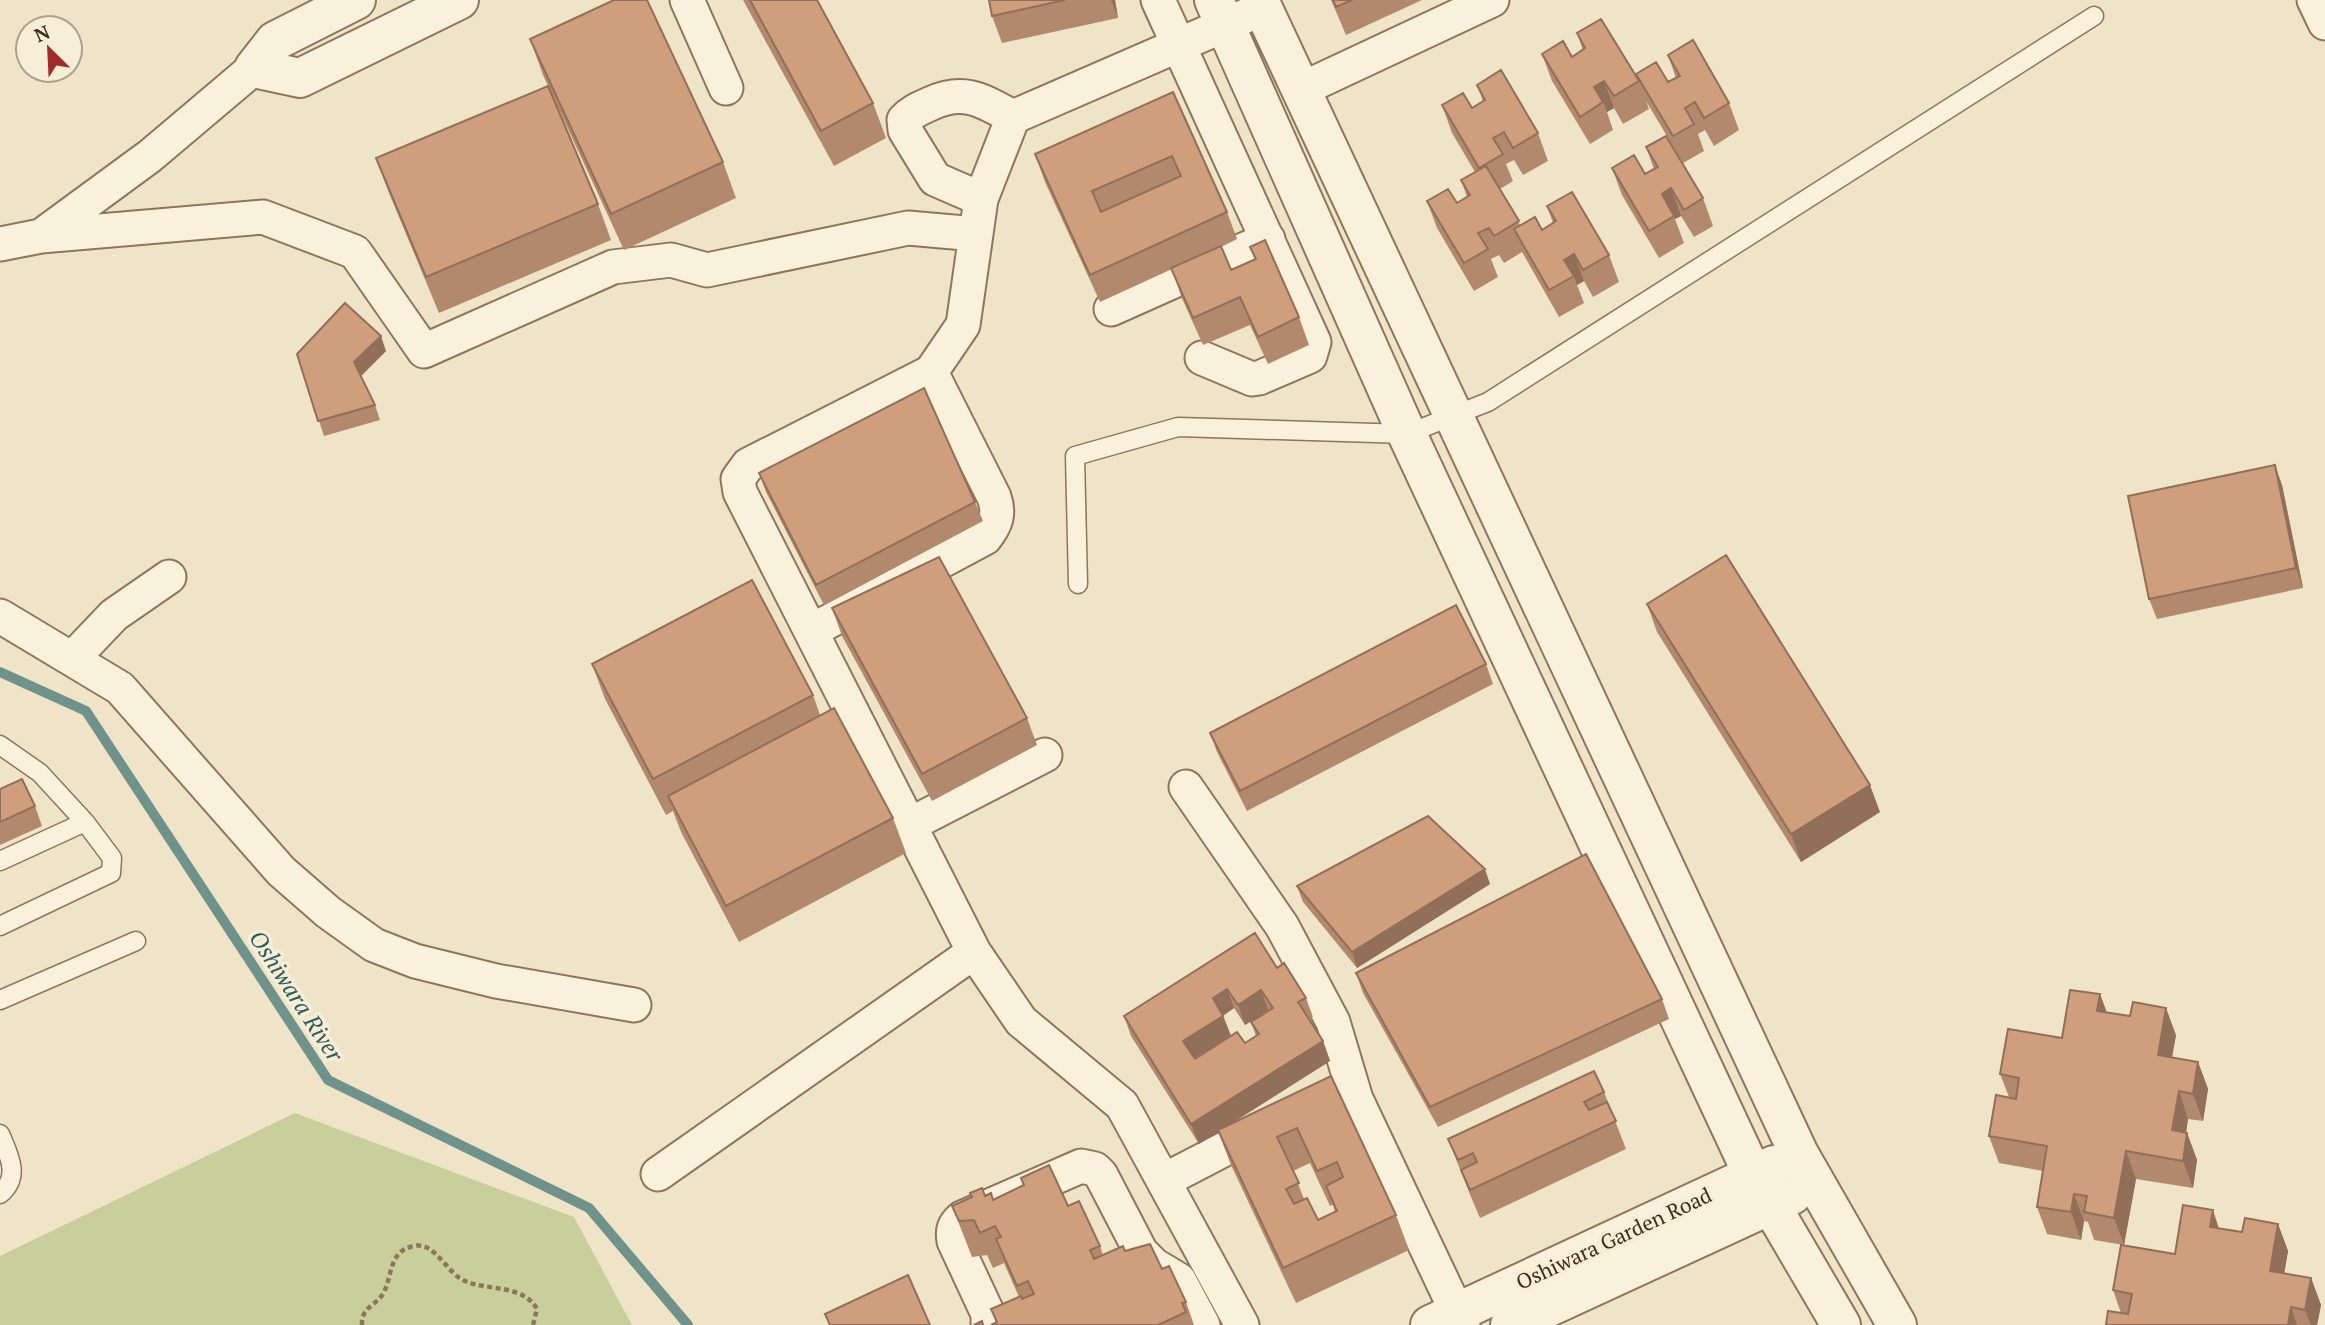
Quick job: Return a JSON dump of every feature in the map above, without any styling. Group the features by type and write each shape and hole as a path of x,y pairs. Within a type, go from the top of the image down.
{"street":[{"path":"41,236 150,156 254,68 275,41 356,0"},
{"path":"254,68 300,78 459,0"},
{"path":"687,0 726,88"},
{"path":"1157,0 1314,342 1314,350 1310,356 1252,379 1202,358"},
{"path":"1301,89 1492,0"},
{"path":"2314,0 2325,23"},
{"path":"1242,1325 1122,1105 1021,1021 974,952 909,825 846,730 811,631 740,492 738,479 748,465 931,372 963,325 981,200 1013,117 1178,45 1220,13 1261,4 1451,417 1807,1169 1897,1325"},
{"path":"1220,13 1407,434 1761,1190 1841,1325"},
{"path":"981,200 935,179 905,130 904,120 911,112 951,94 982,100 1013,117"},
{"path":"0,244 41,236 263,217 355,252 424,351 613,267 671,260 707,270 908,228 976,234"},
{"path":"1111,309 1268,239"},
{"path":"811,631 985,538 995,526 999,510 994,497 931,372"},
{"path":"73,658 114,615 169,577"},
{"path":"0,616 120,688 281,871 328,912 374,945 415,961 496,981 634,1005"},
{"path":"909,825 1045,755"},
{"path":"1186,787 1282,926 1334,1022 1339,1090 1450,1321"},
{"path":"658,1174 974,952"},
{"path":"1164,1180 1289,1116"},
{"path":"988,1325 988,1314 954,1241 952,1232 956,1223 1081,1166 1095,1169 1101,1175 1141,1251 1154,1265 1179,1280 1203,1325"},
{"name":"Oshiwara Garden Road","path":"1450,1321 1807,1169"},
{"name":"Oshiwara Garden Road","path":"1510,1325 1761,1190"}],"lane":[{"path":"1078,584 1075,456 1178,427 1407,434 1488,402 2094,16"},
{"path":"0,745 40,774 85,822 112,858 111,873 0,926"},
{"path":"0,860 85,822"},
{"path":"0,1000 136,941"},
{"path":"0,1135 12,1161 13,1173 0,1194"}],"path":[{"path":"362,1325 361,1316 384,1291 396,1256 405,1249 418,1245 425,1246 456,1277 468,1283 525,1295 537,1309 533,1325"}],"green space":[{"path":"295,1113 574,1217 632,1325 0,1325 0,1256"}],"building":[{"path":"614,0 647,0 723,162 611,214 530,39"},
{"path":"750,0 817,0 873,103 821,131"},
{"path":"989,0 1065,0 992,16"},
{"path":"1333,0 1352,0 1336,7"},
{"path":"1601,19 1639,81 1614,96 1604,81 1594,87 1603,102 1580,117 1542,54 1563,41 1572,57 1585,48 1577,33"},
{"path":"1693,40 1729,103 1704,118 1695,102 1685,108 1694,124 1673,136 1636,74 1656,62 1668,82 1680,76 1668,55"},
{"path":"1501,70 1538,133 1513,148 1504,132 1493,138 1503,154 1479,168 1442,105 1463,93 1472,108 1485,100 1477,85"},
{"path":"548,86 598,204 426,277 376,158"},
{"path":"1173,92 1227,212 1090,275 1035,154","holes":["1172,156 1181,176 1101,212 1092,191"]},
{"path":"1666,136 1703,198 1684,210 1671,188 1662,194 1674,216 1649,231 1612,168 1634,155 1645,174 1658,167 1646,147"},
{"path":"1486,166 1519,221 1494,236 1489,228 1478,233 1488,249 1464,263 1427,201 1448,189 1457,203 1470,195 1461,180"},
{"path":"1572,192 1609,255 1583,270 1574,254 1564,260 1574,276 1549,290 1514,229 1535,217 1542,230 1556,221 1547,206"},
{"path":"1265,240 1299,317 1258,337 1240,297 1193,318 1171,268 1221,246 1231,270 1256,259 1250,247"},
{"path":"345,303 381,336 354,362 375,405 318,421 297,354"},
{"path":"924,388 975,502 816,585 759,473"},
{"path":"2275,465 2296,568 2149,599 2128,496"},
{"path":"1726,555 1870,785 1791,834 1647,604"},
{"path":"939,557 1027,718 922,774 832,608"},
{"path":"752,580 813,695 653,779 592,664"},
{"path":"1456,605 1486,664 1240,791 1210,733"},
{"path":"834,708 893,818 726,906 668,796"},
{"path":"22,779 35,806 0,822 0,789"},
{"path":"1428,816 1485,869 1352,952 1297,886"},
{"path":"1586,854 1662,999 1430,1107 1356,973"},
{"path":"1255,933 1277,968 1284,963 1306,998 1298,1002 1323,1041 1191,1124 1124,1016","holes":["1227,989 1238,1005 1261,990 1273,1008 1251,1022 1259,1034 1245,1043 1237,1032 1195,1059 1183,1041 1223,1016 1213,998"]},
{"path":"2070,990 2100,994 2097,1011 2130,1016 2133,1002 2166,1008 2158,1055 2198,1062 2193,1094 2179,1091 2172,1130 2187,1133 2183,1161 2126,1151 2114,1218 2084,1212 2087,1196 2074,1194 2071,1212 2037,1207 2047,1146 1989,1136 1996,1095 2016,1099 2019,1078 2000,1074 2008,1029 2062,1038"},
{"path":"1594,1071 1604,1092 1584,1102 1589,1110 1607,1102 1616,1121 1470,1190 1461,1170 1477,1162 1473,1153 1458,1160 1448,1139"},
{"path":"1331,1076 1396,1215 1283,1268 1218,1130","holes":["1297,1128 1317,1171 1337,1162 1343,1177 1326,1186 1337,1211 1318,1220 1307,1198 1294,1204 1286,1189 1299,1183 1277,1137"]},
{"path":"1049,1165 1068,1206 1079,1201 1100,1246 1090,1250 1094,1259 1123,1246 1125,1251 1150,1244 1162,1269 1169,1266 1186,1302 1182,1303 1186,1312 1158,1325 991,1325 997,1322 991,1309 1021,1296 1022,1299 1034,1294 1028,1281 1017,1286 996,1239 1001,1237 995,1226 980,1233 974,1220 959,1221 952,1206 972,1197 970,1193 982,1188 985,1196 991,1193 993,1200 1024,1185 1021,1178"},
{"path":"2183,1205 2213,1210 2210,1227 2242,1232 2245,1218 2278,1224 2270,1271 2311,1278 2305,1310 2291,1307 2288,1325 2106,1325 2108,1311 2128,1314 2132,1294 2113,1290 2121,1245 2175,1254"},
{"path":"908,1275 930,1325 830,1325 825,1314"}],"waterway":[{"name":"Oshiwara River","path":"0,672 86,711 328,1080 589,1208 688,1325"}]}
